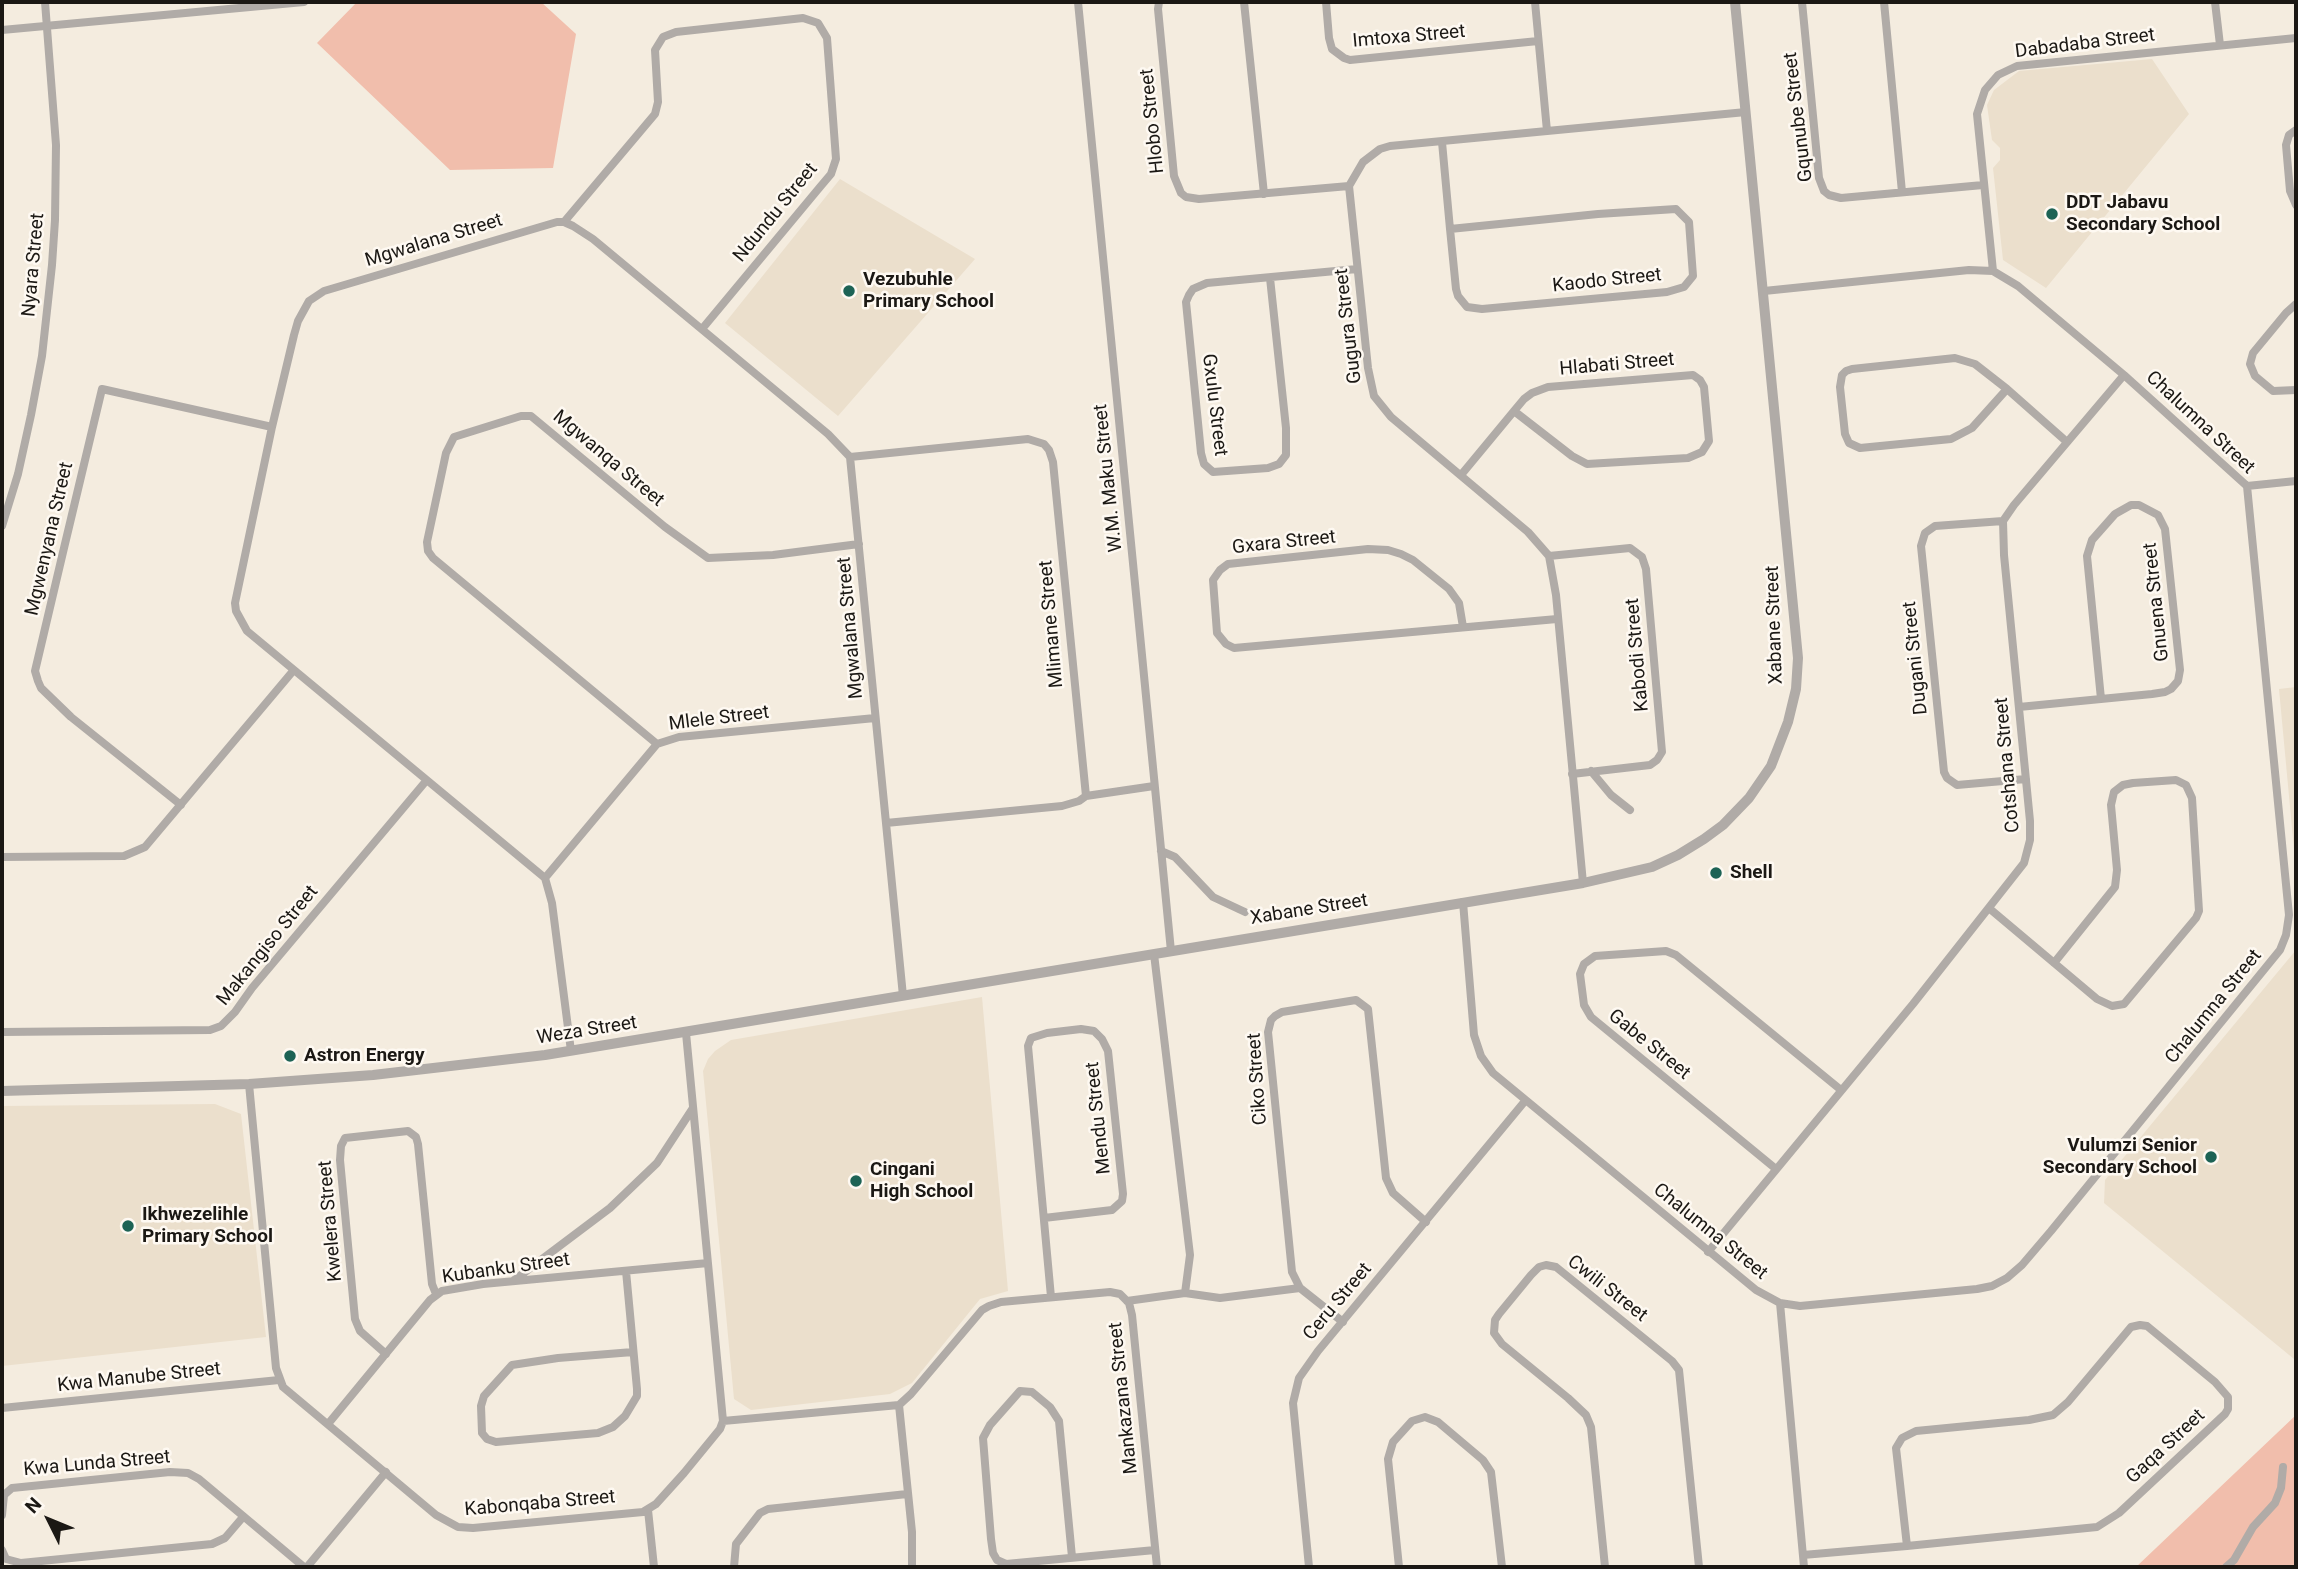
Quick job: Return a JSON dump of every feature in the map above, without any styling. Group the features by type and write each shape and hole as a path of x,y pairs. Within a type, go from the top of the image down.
{"street":[{"name":"Nyara Street","path":"2,526 18,474 31,415 42,356 52,265 56,145 45,2"},
{"path":"2,30 304,2"},
{"name":"W.M. Maku Street","path":"1078,2 1171,951"},
{"name":"Hlobo Street","path":"1159,2 1173,163 1178,189 1192,199 1349,186"},
{"path":"1244,2 1264,194"},
{"name":"Imtoxa Street","path":"1326,2 1332,49 1350,60 1538,41"},
{"path":"1535,2 1547,131"},
{"name":"Xabane Street","path":"1171,951 1583,883 1653,867 1708,837 1736,812 1759,785 1774,759 1788,722 1796,690 1798,658 1735,2"},
{"name":"Gqunube Street","path":"1802,2 1819,178 1824,191 1840,198 1983,185"},
{"path":"1884,2 1902,192"},
{"path":"2215,2 2220,45"},
{"name":"Ndundu Street","path":"564,222 655,114 658,102 655,50 663,37 676,32 803,18 818,23 827,38 836,159 831,174 702,329"},
{"name":"Dabadaba Street","path":"1993,271 1977,114 1978,105 1991,82 2005,70 2017,66 2296,38"},
{"path":"1349,186 1363,162 1380,149 1746,112"},
{"path":"2296,130 2289,135 2286,145 2290,191 2296,205"},
{"name":"Kaodo Street","path":"1442,142 1450,229 1458,296 1467,307 1474,309 1667,292 1684,286 1693,276 1690,229 1686,217 1676,209 1450,229"},
{"name":"Gugura Street","path":"1349,186 1369,375 1374,396 1391,417 1528,532 1549,556"},
{"path":"564,222 593,239 828,434 850,457"},
{"name":"Mgwalana Street","path":"545,878 247,631 236,611 235,603 272,427 298,321 309,302 316,296 421,261 564,222"},
{"name":"Gxulu Street","path":"1270,278 1286,428 1286,455 1279,464 1268,468 1213,472 1204,464 1201,453 1186,302 1193,289 1207,283 1357,269"},
{"path":"1764,291 1969,270 1993,271"},
{"name":"Chalumna Street","path":"1463,902 1474,1035 1480,1056 1493,1073 1525,1101 1756,1290 1780,1303 1800,1306 1953,1292 1985,1287 2007,1278 2036,1249 2280,950 2289,915 2247,486 2124,375 2018,286 1993,271"},
{"path":"2296,304 2253,353 2250,364 2255,376 2273,391 2296,390"},
{"path":"2007,389 1972,428 1951,439 1860,448 1849,443 1844,434 1840,380 1842,375 1852,369 1962,359 1975,364 2007,389 2067,442"},
{"name":"Hlabati Street","path":"1461,475 1514,411 1532,393 1548,387 1686,374 1700,380 1704,387 1709,440 1702,452 1688,458 1587,464 1572,456 1514,411"},
{"path":"2003,521 2124,375"},
{"name":"Mgwenyana Street","path":"181,805 71,717 41,688 36,671 102,389 272,427"},
{"name":"Mgwanqa Street","path":"657,744 433,558 428,551 427,542 446,453 454,437 521,416 531,416 665,527 708,558 773,555 859,544"},
{"name":"Mlimane Street","path":"850,457 1028,439 1037,440 1049,450 1053,462 1086,796"},
{"name":"Mgwalana Street","path":"850,457 904,996"},
{"path":"2247,486 2296,481"},
{"name":"Gnuena Street","path":"2019,707 2101,699 2165,692 2171,690 2178,681 2165,529 2158,515 2139,505 2132,505 2115,514 2092,540 2087,556 2101,699"},
{"name":"Cotshana Street","path":"1708,1252 1990,909 2017,875 2028,852 2030,821 2003,521"},
{"name":"Dugani Street","path":"2003,521 1935,526 1925,533 1921,546 1944,772 1952,782 1964,785 2026,779"},
{"name":"Kabodi Street","path":"1549,556 1630,548 1642,557 1646,569 1662,752 1650,765 1572,774"},
{"name":"Gxara Street","path":"1463,627 1459,603 1453,594 1413,560 1395,551 1368,550 1228,564 1213,580 1217,633 1226,644 1234,648 1463,627 1557,618"},
{"path":"1549,556 1554,579 1583,883"},
{"path":"2,857 124,856 145,848 293,671"},
{"name":"Mlele Street","path":"545,878 657,744 679,737 875,718"},
{"path":"1591,771 1611,795 1630,810"},
{"path":"1990,909 2054,963 2097,999 2118,1007 2129,1000 2196,918 2201,905 2192,798 2190,790 2183,782 2176,780 2133,783 2123,785 2114,792 2111,805 2117,870 2115,887 2054,963"},
{"name":"Makangiso Street","path":"2,1032 209,1030 221,1026 426,781"},
{"path":"886,823 1062,806 1086,796 1154,786"},
{"path":"1161,851 1175,857 1213,897 1245,912"},
{"path":"545,878 552,903 571,1051"},
{"name":"Weza Street","path":"2,1091 249,1084 373,1075 571,1051 1171,951"},
{"name":"Gabe Street","path":"1776,1169 1591,1017 1584,1005 1580,974 1584,964 1595,956 1666,951 1676,955 1841,1090"},
{"path":"1154,954 1190,1255 1185,1293"},
{"name":"Ciko Street","path":"1300,1288 1294,1280 1290,1261 1268,1032 1271,1020 1282,1012 1356,1000 1368,1009 1386,1178 1392,1193 1426,1222"},
{"name":"Mendu Street","path":"1044,1218 1112,1210 1122,1200 1108,1051 1094,1031 1081,1029 1047,1033 1031,1038 1028,1046 1051,1297"},
{"path":"654,1567 648,1510 706,1447 723,1421 685,1033"},
{"path":"249,1084 279,1380"},
{"name":"Ceru Street","path":"1309,1567 1294,1416 1295,1392 1304,1369 1525,1101"},
{"path":"513,1281 610,1208 657,1163 693,1108"},
{"name":"Kwelera Street","path":"386,1354 360,1331 355,1319 340,1160 341,1146 345,1138 408,1131 415,1136 432,1284 436,1294"},
{"name":"Kubanku Street","path":"328,1424 436,1294 450,1289 513,1281 708,1263"},
{"name":"Cwili Street","path":"1605,1567 1591,1427 1586,1415 1502,1344 1494,1333 1495,1320 1499,1314 1531,1275 1539,1267 1546,1265 1556,1266 1677,1366 1685,1417 1699,1567"},
{"path":"626,1271 637,1396 625,1416 614,1427 598,1433 496,1442 483,1435 482,1401 512,1365 558,1357 633,1352"},
{"path":"1127,1301 1185,1293 1220,1298 1300,1288 1342,1322"},
{"name":"Mankazana Street","path":"899,1405 982,1310 1001,1302 1110,1292 1120,1294 1127,1301 1132,1315 1157,1567"},
{"path":"1780,1303 1804,1567"},
{"name":"Gaqa Street","path":"1803,1555 1907,1546 2097,1527 2119,1513 2225,1414 2228,1397 2215,1382 2147,1326 2131,1327 2068,1402 2053,1415 2029,1420 1916,1431 1902,1438 1896,1448 1907,1546"},
{"name":"Kwa Manube Street","path":"2,1408 279,1380"},
{"name":"Kabonqaba Street","path":"279,1380 288,1393 447,1523 462,1528 648,1510"},
{"path":"1072,1557 1059,1421 1050,1407 1032,1392 1020,1391 990,1425 983,1438 993,1553 998,1560 1005,1564 1155,1550"},
{"path":"723,1421 899,1405 912,1532 912,1567"},
{"path":"1399,1567 1388,1459 1393,1442 1412,1421 1424,1417 1438,1422 1483,1460 1491,1472 1502,1567"},
{"path":"2225,1567 2234,1560 2253,1527 2275,1503 2281,1488 2283,1467"},
{"name":"Kwa Lunda Street","path":"2,1515 4,1495 12,1488 182,1472 200,1479 306,1567"},
{"path":"306,1567 386,1472"},
{"path":"734,1567 736,1544 760,1513 768,1508 907,1494"},
{"path":"2,1550 6,1559 21,1563 212,1544 225,1538 243,1517"}],"shaded area":[{"path":"357,2 541,2 576,34 553,168 450,170 317,43"},
{"name":"DDT Jabavu Secondary School","path":"2152,59 2189,114 2046,288 2003,260 1993,168 2000,160 2000,148 1992,140 1987,105 1994,90 2019,71"},
{"name":"Vezubuhle Primary School","path":"840,179 975,259 838,416 725,323"},
{"path":"2296,687 2296,871 2279,689"},
{"name":"Vulumzi Senior Secondary School","path":"2296,950 2294,1359 2104,1203 2105,1180"},
{"name":"Cingani High School","path":"982,997 1008,1291 980,1299 912,1383 890,1394 751,1410 734,1399 703,1071 708,1059 731,1040"},
{"name":"Ikhwezelihle Primary School","path":"215,1104 241,1114 266,1337 2,1366 2,1106"},
{"path":"2296,1415 2296,1567 2136,1567"}],"place":[{"name":"DDT Jabavu Secondary School","path":"2052,214"},
{"name":"Vezubuhle Primary School","path":"849,291"},
{"name":"Shell","path":"1716,873"},
{"name":"Astron Energy","path":"290,1056"},
{"name":"Vulumzi Senior Secondary School","path":"2211,1157"},
{"name":"Cingani High School","path":"856,1181"},
{"name":"Ikhwezelihle Primary School","path":"128,1226"}]}
